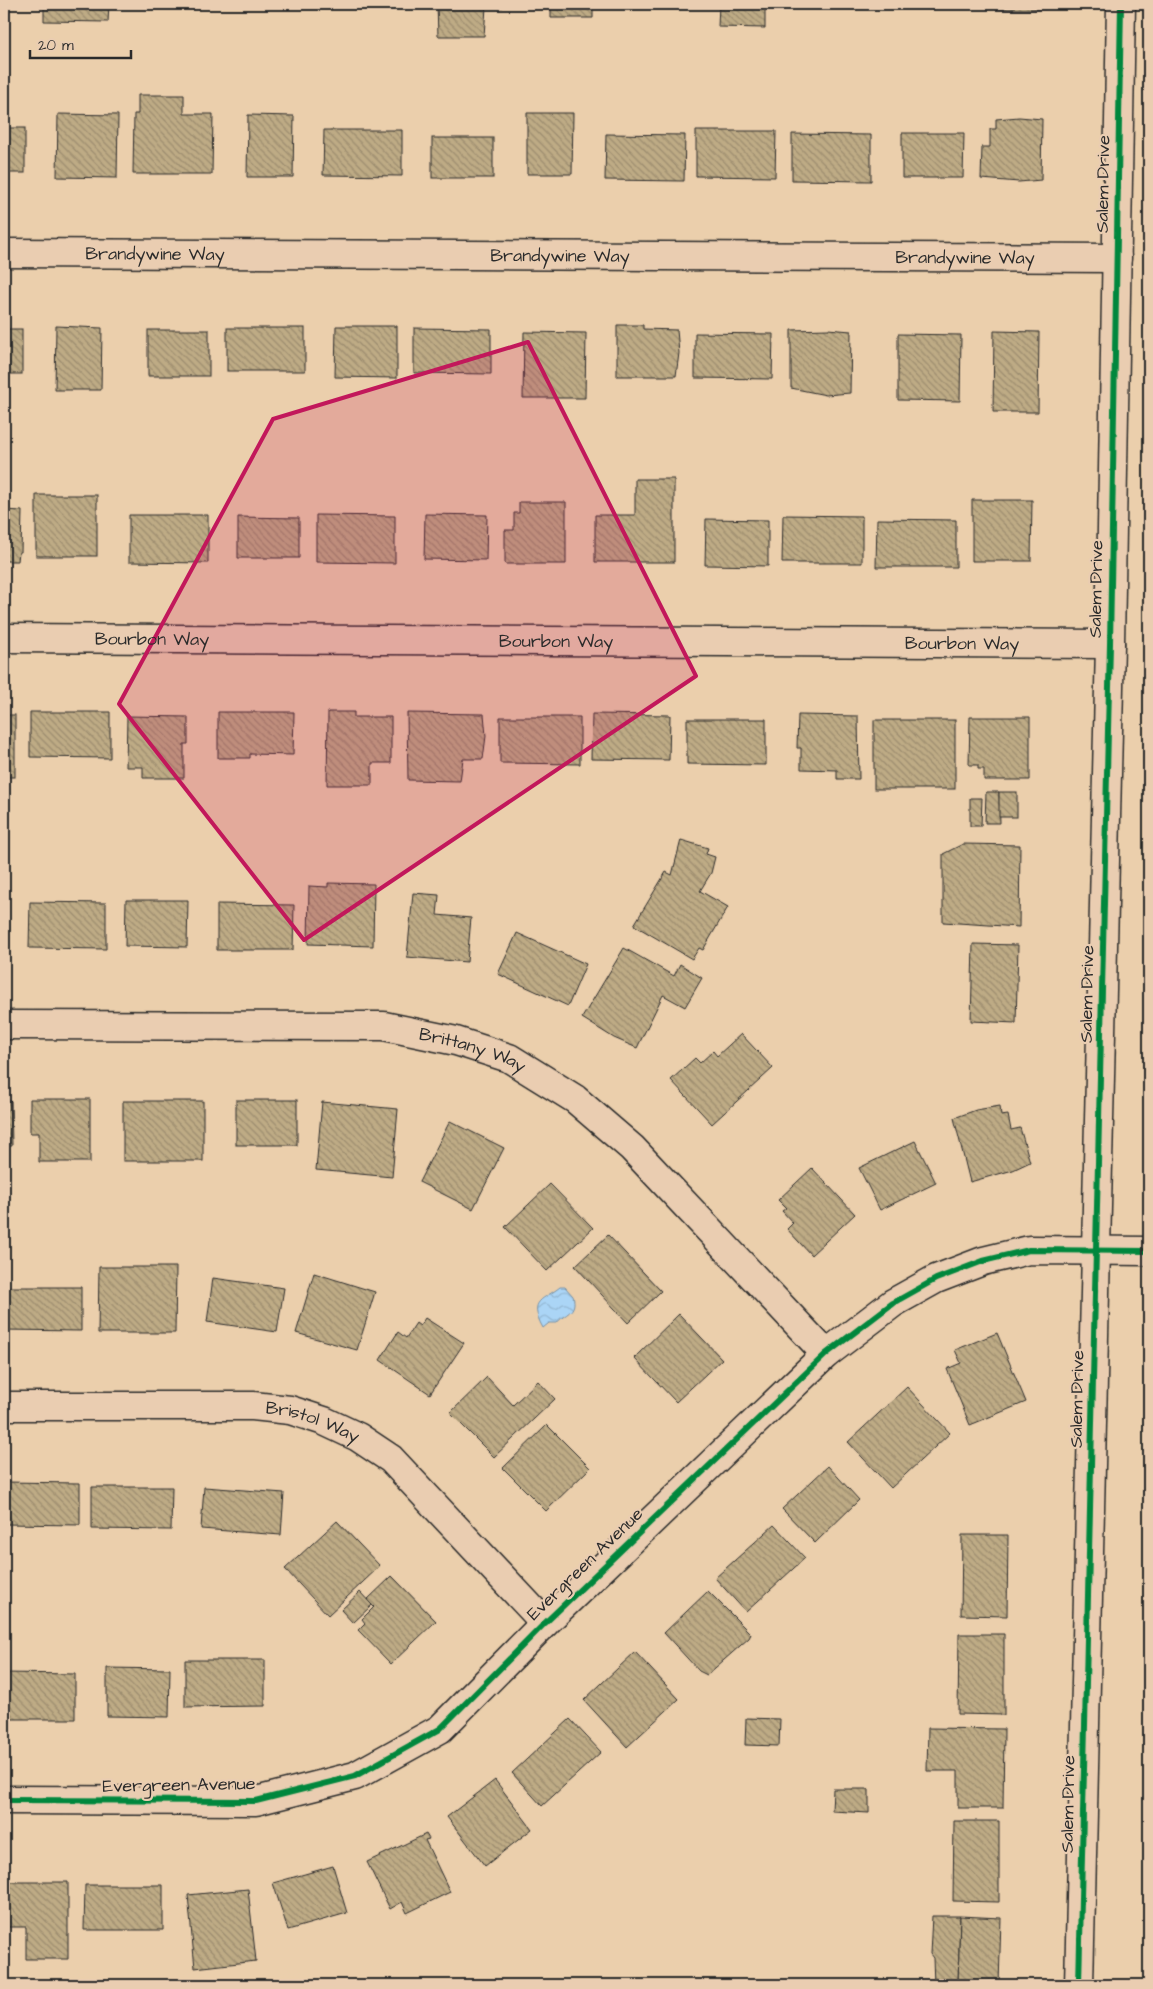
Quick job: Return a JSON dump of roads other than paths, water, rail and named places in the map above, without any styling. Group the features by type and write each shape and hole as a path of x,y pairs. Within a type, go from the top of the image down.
{"street":[{"name":"Salem Drive","path":"1079,1985 1110,644 1121,4"},
{"name":"Brandywine Way","path":"4,253 1117,258"},
{"name":"Bourbon Way","path":"4,638 1110,644"},
{"name":"Brittany Way","path":"4,1025 384,1026 456,1041 509,1058 575,1098 632,1148 826,1354"},
{"name":"Evergreen Avenue","path":"4,1800 256,1801 355,1776 440,1729 545,1623 826,1354 892,1303 951,1273 983,1261 1029,1250 1149,1251"},
{"name":"Bristol Way","path":"4,1406 253,1406 290,1410 324,1421 358,1437 391,1460 545,1623"}],"water":[{"path":"560,1287 565,1287 573,1296 574,1306 557,1323 549,1323 543,1328 538,1318 537,1306 543,1298"}]}
